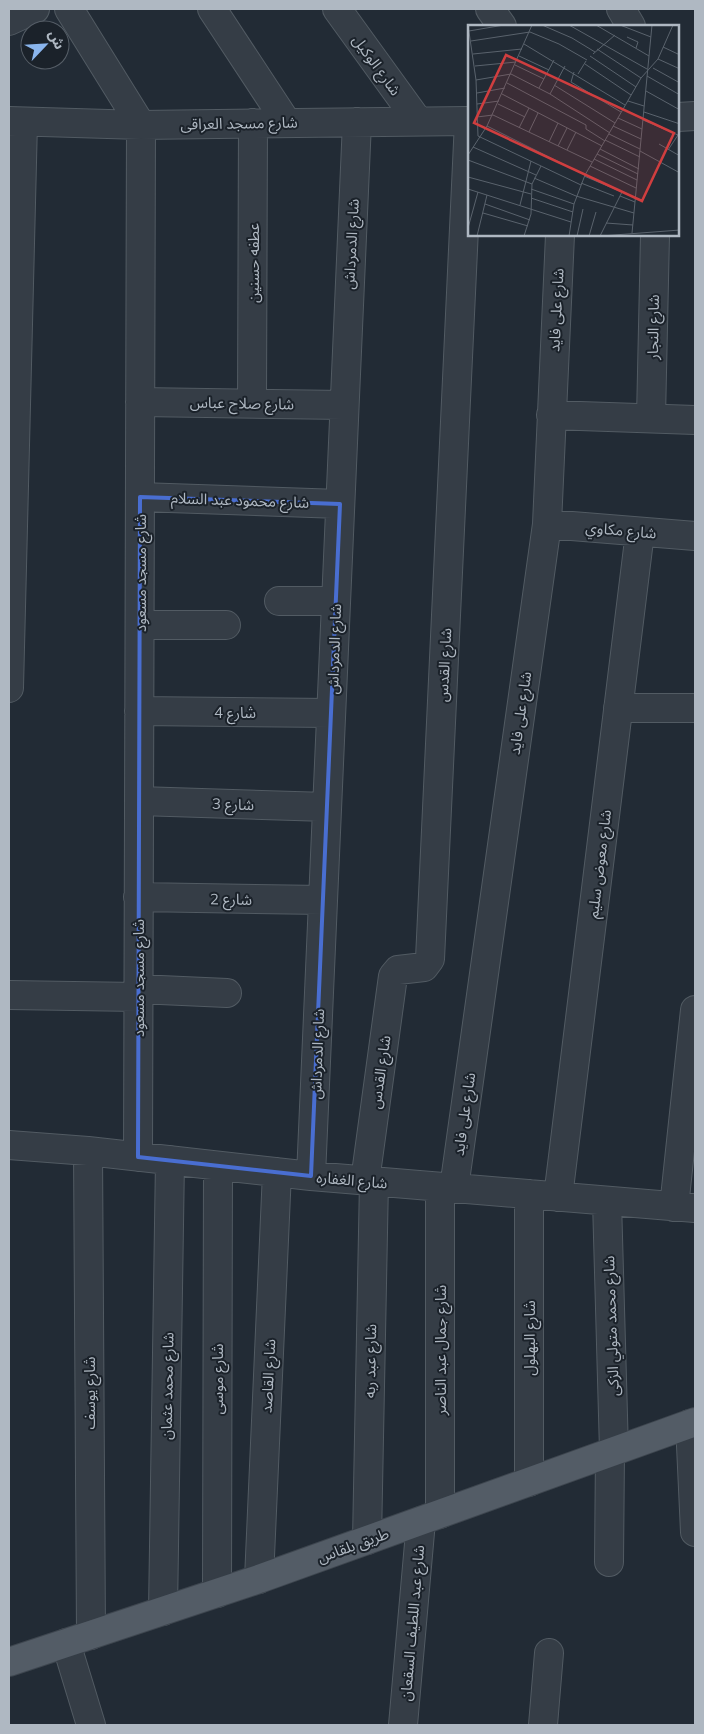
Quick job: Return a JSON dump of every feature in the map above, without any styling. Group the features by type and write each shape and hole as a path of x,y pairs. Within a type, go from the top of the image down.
{"main road":[{"name":"طريق بلقاس","path":"9,1662 259,1580 693,1423"}],"street":[{"path":"69,9 141,124"},
{"path":"212,9 287,123"},
{"name":"شارع الوكيل","path":"337,9 418,121"},
{"path":"490,9 501,25"},
{"path":"621,9 630,25"},
{"name":"شارع مسجد العراقى","path":"16,122 141,124 468,121"},
{"path":"9,688 16,122"},
{"name":"شارع الدمرداش","path":"311,1176 357,122"},
{"name":"عطفه حسنين","path":"252,403 253,123"},
{"name":"شارع مسجد مسعود","path":"138,1157 141,124"},
{"name":"شارع القدس","path":"369,1181 393,976 398,970 424,967 430,959 468,142"},
{"name":"شارع على فايد","path":"447,1188 547,524 560,236"},
{"name":"شارع النجار","path":"651,418 655,236"},
{"name":"شارع صلاح عباس","path":"140,402 344,405"},
{"path":"551,415 695,420"},
{"name":"شارع محمود عبد السلام","path":"140,497 340,504"},
{"name":"شارع مكاوي","path":"547,524 695,536"},
{"name":"شارع معوض سليم","path":"558,1197 640,532"},
{"path":"279,601 336,601"},
{"path":"140,625 226,624"},
{"path":"618,708 695,708"},
{"name":"شارع 4","path":"139,711 331,713"},
{"name":"شارع 3","path":"139,801 327,807"},
{"name":"شارع 2","path":"138,897 323,900"},
{"path":"9,995 227,993"},
{"path":"684,1207 695,1010"},
{"name":"شارع الغفاره","path":"9,1145 88,1151 311,1176 684,1207"},
{"name":"شارع يوسف","path":"88,1151 78,1639 91,1725"},
{"name":"شارع محمد عثمان","path":"163,1611 170,1160"},
{"name":"شارع موسى","path":"217,1593 218,1166"},
{"name":"شارع القاصد","path":"259,1580 276,1172"},
{"name":"شارع عبد ربه","path":"367,1540 369,1181"},
{"name":"شارع جمال عبد الناصر","path":"430,1517 447,1188"},
{"name":"شارع البهلول","path":"528,1194 528,1482"},
{"name":"شارع محمد متولي الزكى","path":"607,1201 612,1451 609,1562"},
{"path":"693,1423 695,1532"},
{"name":"شارع عبد اللطيف السقعان","path":"403,1725 430,1517"},
{"path":"543,1725 549,1653"}],"highlighted area":[{"path":"140,497 340,504 311,1176 138,1157"}]}
